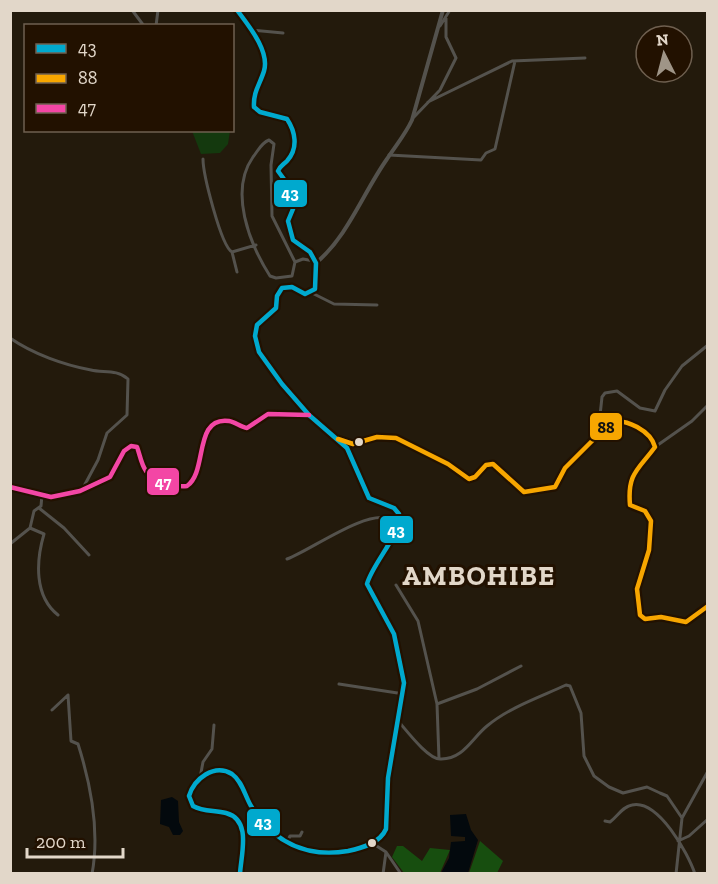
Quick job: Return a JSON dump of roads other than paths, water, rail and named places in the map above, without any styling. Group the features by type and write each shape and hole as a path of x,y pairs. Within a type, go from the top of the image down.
{"street":[{"path":"132,10 142,24"},
{"path":"237,10 264,55 265,65 254,95 254,107 260,112 287,119 294,129 295,136 290,158 278,171 289,186 293,209 288,222 293,240 310,252 315,262 317,284 312,293"},
{"path":"440,26 443,10"},
{"path":"315,262 337,241 389,155 404,137 412,120 436,35 450,10"},
{"path":"412,120 440,90 456,58 446,37 446,18"},
{"path":"251,30 284,33"},
{"path":"436,35 446,37"},
{"path":"428,102 515,61 585,58"},
{"path":"389,155 481,160 486,153 495,149 515,61"},
{"path":"269,140 274,144 271,165 272,216 295,262 292,276 276,278 270,276 244,211 243,177 259,148 269,140"},
{"path":"203,159 203,176 228,251 232,252 237,272"},
{"path":"232,252 256,245"},
{"path":"295,262 303,259 315,262"},
{"path":"200,778 217,770 231,774 261,820 286,843 322,854 352,850 372,843 384,835 388,778 404,694 394,634 367,584 381,554 394,535 400,520 398,512 369,498 360,481 352,457 338,439 309,415 282,384 259,352 255,331 276,308 277,296 282,288 292,287 305,294 312,293 334,304 377,305"},
{"path":"10,338 34,352 77,367 116,372 128,378 127,415 107,433 98,460 83,488"},
{"path":"598,434 602,397 608,390 617,391 648,411 655,411 665,390 682,366 708,345"},
{"path":"708,405 692,421 655,447 635,469 631,483 630,504 645,512 651,521 649,549 637,589 640,615 647,620 661,617 686,622 708,606"},
{"path":"10,487 60,497 110,477 124,451 131,446 137,447 145,469 151,476 178,486 188,486 197,475 206,435 214,425 228,421 247,428 268,414 309,415"},
{"path":"338,439 352,444 377,437 396,438 451,466 469,479 475,477 486,465 493,464 519,489 530,492 555,487 565,468 611,422 618,421 644,431 655,447"},
{"path":"10,544 30,528 34,511 39,508 42,495"},
{"path":"39,508 64,528 89,555"},
{"path":"287,559 342,530 371,518 383,516 389,519 391,525 384,538 394,535"},
{"path":"30,528 44,534 37,551 38,570 46,603 58,615"},
{"path":"396,585 418,621 437,704 439,759"},
{"path":"437,704 477,689 521,666"},
{"path":"339,684 404,694"},
{"path":"399,722 431,756 439,759 461,753 490,723 566,685 570,686 581,713 584,756 594,776 609,787 623,792 647,787 667,796 682,818"},
{"path":"52,710 68,695 71,741 78,744 82,766 91,787 95,842 92,873"},
{"path":"214,725 212,749 203,762 200,778 190,793 193,806 228,814 241,826 244,836 240,873"},
{"path":"676,873 682,818 708,771"},
{"path":"605,821 610,822 624,808 632,805 648,806 657,812 678,841 695,873"},
{"path":"678,841 689,836 708,819"},
{"path":"286,843 290,836 300,836 302,832"},
{"path":"372,843 386,852 401,873"},
{"path":"383,873 386,852"}],"district":[{"name":"AMBOHIBE","path":"479,576"}]}
